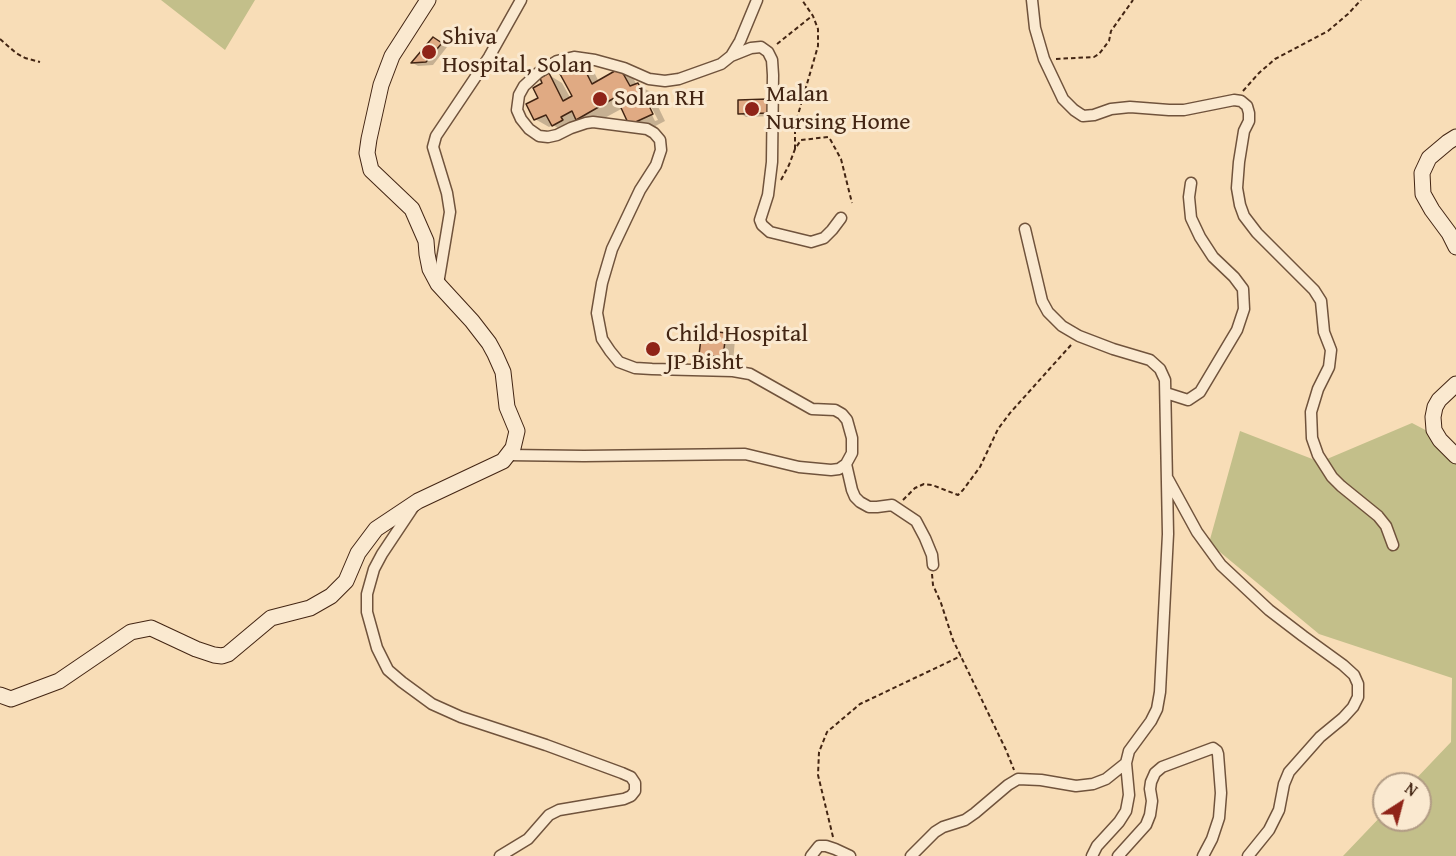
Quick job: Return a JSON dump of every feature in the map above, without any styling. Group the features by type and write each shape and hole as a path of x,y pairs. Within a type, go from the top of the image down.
{"main road":[{"path":"0,695 11,699 59,681 130,632 151,628 196,649 222,656 228,654 271,618 310,608 331,596 346,581 358,554 376,529 418,501 503,461 513,448 517,431 507,407 503,372 489,343 438,284 430,269 426,241 412,209 371,170 367,153 381,84 392,56 428,0"},
{"path":"1456,137 1429,158 1422,173 1423,194 1456,247"},
{"path":"1456,384 1434,407 1433,417 1434,430 1440,440 1456,456"}],"street":[{"path":"438,284 450,212 447,193 433,147 436,136 489,57 521,0"},
{"path":"731,56 757,0"},
{"path":"1032,0 1035,28 1044,59 1063,99 1083,116 1130,107 1184,110 1234,100 1241,101 1247,106 1249,122 1244,131 1239,162 1237,189 1239,205 1257,233 1314,290 1321,301 1324,332 1331,350 1325,377 1318,389 1311,412 1312,438 1318,455 1332,477 1378,516 1386,526 1393,545"},
{"path":"508,455 745,454 799,467 831,470 839,469 846,464 852,453 852,438 847,420 842,414 834,410 812,409 750,374 733,371 635,368 620,362 615,356 602,339 597,313 602,283 612,249 621,229 640,190 656,165 661,150 660,140 647,129 593,122 571,128 557,135 539,136 529,129 517,110 519,95 524,86 538,73 557,61 574,57 595,60 624,68 649,79 665,81 679,79 721,64 731,56 751,48 761,47 768,52 773,75 772,162 768,195 760,220 762,225 770,231 811,242 824,238 841,218"},
{"path":"1166,393 1188,400 1200,392 1237,330 1244,309 1243,289 1214,257 1200,237 1191,218 1189,197 1191,183"},
{"path":"1025,229 1042,301 1048,312 1062,326 1079,336 1150,360 1160,369 1165,380 1168,534 1159,700 1151,721 1129,751 1126,763 1129,795 1126,811 1097,846 1092,856"},
{"path":"846,464 852,490 860,502 869,507 892,505 916,521 932,555 933,565"},
{"path":"1167,477 1197,532 1221,565 1269,610 1343,665 1354,675 1358,684 1358,697 1353,707 1320,737 1289,772 1279,810 1269,830 1248,856"},
{"path":"418,501 382,554 374,570 367,594 367,612 377,648 388,670 432,704 451,713 621,773 630,777 635,783 634,791 624,799 559,810 549,815 528,839 500,856"},
{"path":"1118,856 1146,825 1152,801 1151,782 1155,773 1162,766 1212,748 1218,754 1221,794 1219,818 1212,840 1203,856"},
{"path":"911,856 934,832 975,813 1018,779 1076,786 1093,784 1106,779 1126,763"},
{"path":"811,856 819,846 826,846 850,856"}],"path":[{"path":"795,149 795,125 818,46 818,28 813,15 802,0"},
{"path":"1044,59 1094,57 1099,54 1109,41 1111,31 1133,0"},
{"path":"1234,100 1275,59 1328,31 1361,0"},
{"path":"768,52 813,15"},
{"path":"0,39 16,53 40,63"},
{"path":"779,184 801,140 828,137 841,159 852,203"},
{"path":"896,507 915,488 924,484 958,495 980,467 998,429 1010,413 1079,336"},
{"path":"933,565 933,585 953,640 1018,779"},
{"path":"835,849 818,775 819,752 827,732 860,704 961,656"}],"shaded area":[{"path":"161,0 255,0 225,50"},
{"path":"1412,423 1456,446 1456,856 1343,856 1372,826 1372,832 1432,832 1432,772 1422,772 1451,742 1452,678 1319,634 1209,543 1240,431 1320,462"}],"building":[{"path":"433,37 442,43 426,62 411,63"},
{"path":"581,62 592,84 620,68 630,86 638,83 653,114 629,125 616,97 576,120 572,111 552,126 546,115 534,120 526,104 538,98 533,88 542,83 540,78 549,73 563,101 572,96 560,74"},
{"path":"768,99 768,113 738,114 738,100"},
{"path":"702,330 726,333 723,357 699,355"}],"place":[{"name":"Shiva Hospital, Solan","path":"429,52"},
{"name":"Solan RH","path":"600,99"},
{"name":"Malan Nursing Home","path":"752,109"},
{"name":"Child Hospital JP Bisht","path":"653,349"}]}
